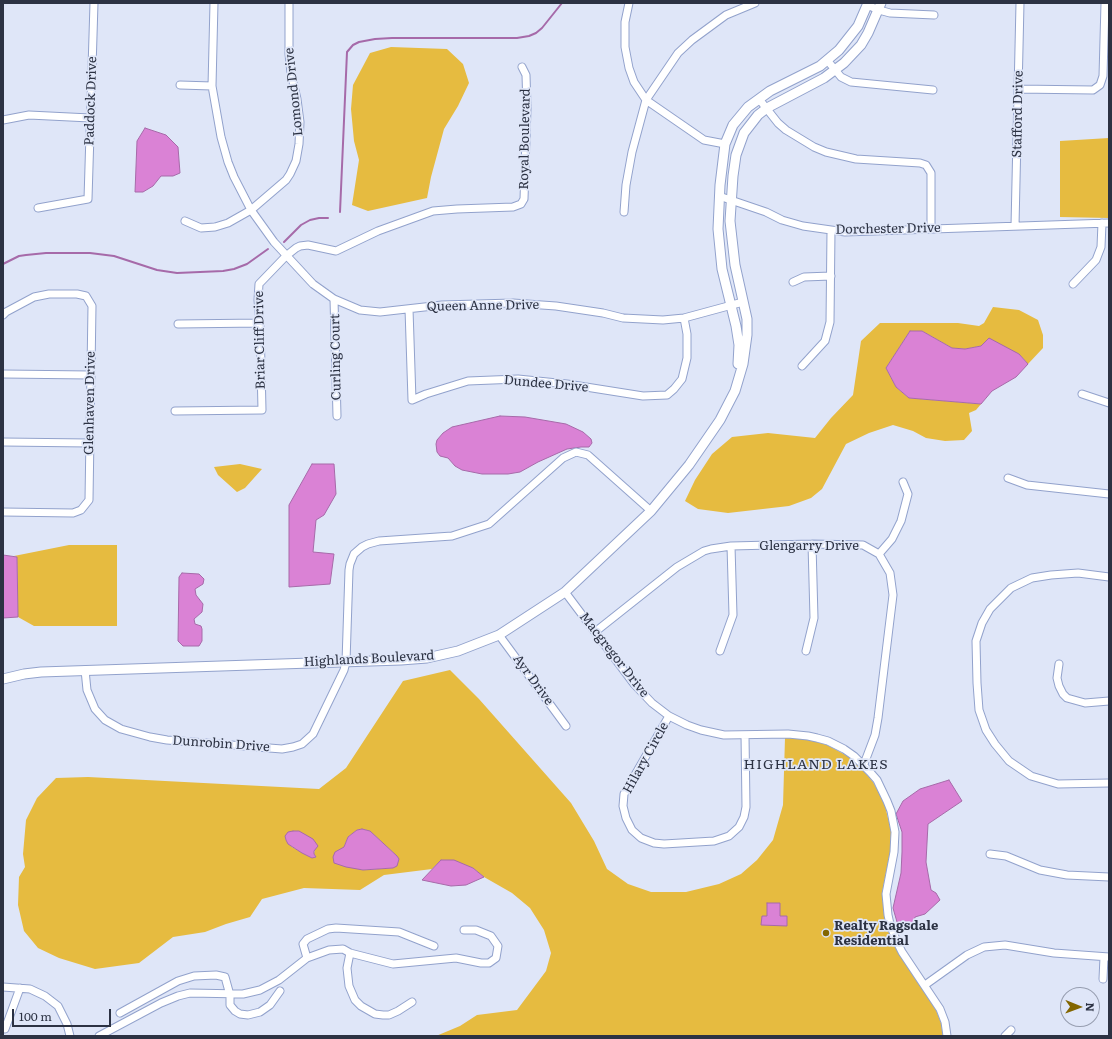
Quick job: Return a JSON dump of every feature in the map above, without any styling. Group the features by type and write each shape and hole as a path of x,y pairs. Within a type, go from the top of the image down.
{"street":[{"name":"Paddock Drive","path":"38,208 88,199 94,3"},
{"name":"Queen Anne Drive","path":"214,3 212,86 221,137 234,177 251,210 286,256 313,284 334,299 360,310 380,312 442,304 513,303 556,306 604,313 623,318 663,320 684,318 743,302"},
{"name":"Lomond Drive","path":"185,221 201,228 215,227 228,223 251,210 289,176 296,161 299,144 300,122 289,54 289,3"},
{"path":"629,3 624,22 625,46 629,68 634,82 646,100 704,140 725,144"},
{"path":"624,212 626,185 632,152 646,100 678,53 692,40 726,15 754,3"},
{"name":"Stafford Drive","path":"1015,226 1020,3"},
{"path":"1018,89 1093,90 1100,85 1103,76 1105,3"},
{"path":"868,4 880,7 890,13 934,15"},
{"name":"Highlands Boulevard","path":"737,382 738,346 736,326 725,282 718,229 719,196 725,144 733,125 748,107 770,92 820,66 839,50 858,26 868,4"},
{"name":"Highlands Boulevard","path":"3,680 24,674 41,672 427,658 458,651 499,635 565,592 651,511 689,465 720,420 731,400 743,364 748,335 747,319 731,239 733,176 736,155 740,142 750,123 767,108 824,78 844,63 861,45 880,7"},
{"path":"827,60 841,78 851,82 932,90"},
{"name":"Royal Boulevard","path":"286,256 296,248 304,245 340,250 378,231 432,211 513,207 521,204 524,199 526,108 526,75 522,67"},
{"path":"180,85 212,86"},
{"path":"759,99 778,123 786,130 804,142 826,152 856,159 920,163 926,165 931,173 931,229"},
{"path":"3,120 29,115 90,118"},
{"name":"Dorchester Drive","path":"719,196 803,226 831,230 860,232 1106,223"},
{"path":"1073,284 1096,260 1101,247 1106,223"},
{"path":"802,366 825,341 830,322 831,230"},
{"name":"Briar Cliff Drive","path":"175,411 262,410 258,300 259,284 286,256"},
{"path":"793,282 804,277 831,276"},
{"name":"Glenhaven Drive","path":"3,315 34,297 48,294 77,294 86,296 92,306 88,500 81,510 73,513 3,512"},
{"name":"Curling Court","path":"334,299 337,416"},
{"name":"Dundee Drive","path":"409,309 412,400 468,381 518,379 567,384 644,396 667,395 674,390 682,379 687,358 687,334 684,318"},
{"path":"178,324 260,323"},
{"path":"3,374 90,375"},
{"path":"1082,394 1109,403"},
{"path":"3,442 89,443"},
{"name":"Dunrobin Drive","path":"85,670 87,690 95,709 105,720 121,729 150,738 167,740 282,749 293,747 302,744 313,734 341,678 346,662 350,564 354,554 358,550 368,544 379,541 452,536 489,524 563,458 576,452 588,455 651,511"},
{"path":"1008,478 1027,485 1109,494"},
{"path":"864,764 875,735 878,718 893,595 890,573 879,554 892,539 901,521 908,494 903,482"},
{"path":"806,651 814,618 812,544"},
{"name":"Glengarry Drive","path":"595,632 677,567 711,549 731,546 812,544 863,545 879,554"},
{"path":"720,651 733,615 731,546"},
{"path":"1109,577 1078,573 1050,575 1032,578 1011,588 990,609 982,623 976,641 979,710 986,730 1009,761 1031,776 1058,784 1109,783"},
{"name":"Macgregor Drive","path":"565,592 643,694 669,716 687,725 724,735 788,734 808,736 838,745 864,764 882,789 893,821 894,852 886,894 890,924 897,942 941,1012 945,1022 947,1036"},
{"name":"Ayr Drive","path":"499,635 566,726"},
{"path":"1059,664 1057,678 1063,694 1067,698 1085,703 1109,701"},
{"name":"Hilary Circle","path":"669,716 624,794 623,806 626,818 632,830 642,838 654,843 664,844 714,841 729,836 739,827 744,817 746,807 745,735"},
{"path":"990,854 1006,856 1040,870 1067,875 1109,877"},
{"path":"307,958 303,944 307,939 328,929 336,928 399,932 434,946"},
{"path":"99,1036 161,1003 178,996 190,993 218,993 230,995 243,994 267,987 288,974 307,958 329,950 343,949 350,953 393,964 456,958 489,963 496,958 498,946 491,936 476,930 464,930"},
{"path":"925,985 967,955 984,947 1005,945 1054,953 1106,957 1103,979"},
{"path":"350,953 347,968 349,986 355,1000 361,1006 375,1014 383,1016 398,1012 412,1002"},
{"path":"120,1013 188,976 216,975 225,977 230,995 230,1004 235,1011 240,1014 248,1015 260,1012 265,1009 280,991"},
{"path":"3,987 36,991 45,996 58,1006 67,1024 70,1036"},
{"path":"5,1029 20,988"},
{"path":"1005,1036 1011,1030"}],"shaded area":[{"path":"391,47 447,49 463,64 469,83 458,106 444,129 427,198 368,211 352,205 359,160 354,141 351,109 353,85 370,53"},
{"path":"145,128 166,135 178,147 180,173 173,176 161,176 153,186 143,192 135,192 137,141"},
{"path":"1109,138 1109,218 1060,217 1060,141"},
{"path":"993,307 1019,310 1038,320 1043,335 1043,348 1028,364 1019,354 981,346 965,349 952,348 922,331 910,331 886,368 896,387 909,398 981,404 976,410 969,413 972,431 964,440 945,441 926,438 913,431 893,425 869,433 846,444 822,489 811,498 789,506 728,513 698,509 685,501 695,480 712,454 732,437 768,433 815,438 831,418 853,395 861,341 880,323 958,323 979,326 984,323"},
{"path":"910,331 922,331 952,348 965,349 981,346 989,338 1019,354 1028,364 1016,377 992,391 981,404 909,398 896,387 886,368"},
{"path":"500,416 525,417 566,424 583,432 591,439 592,443 589,447 567,449 520,472 508,474 482,474 462,470 455,466 448,458 440,456 437,452 437,440 443,433 452,427"},
{"path":"240,464 262,469 245,488 237,492 218,475 214,467"},
{"path":"312,464 334,464 336,494 324,515 316,520 313,552 334,554 330,584 289,587 289,505"},
{"path":"69,545 117,545 117,626 34,626 18,617 17,557 14,556"},
{"path":"3,555 17,557 18,617 3,618"},
{"path":"182,573 199,574 204,579 203,584 195,589 196,595 203,604 202,612 194,619 195,624 201,626 202,629 202,641 199,646 183,646 178,641 179,577"},
{"path":"450,670 479,699 571,803 594,841 607,869 628,884 651,892 686,892 719,884 741,874 757,860 773,840 783,805 785,738 807,739 827,745 853,759 873,782 884,802 891,832 890,852 882,893 886,925 899,953 936,1010 941,1023 943,1036 436,1036 460,1026 477,1015 517,1010 546,971 551,953 544,930 530,908 512,893 484,877 473,868 441,860 432,869 384,875 360,890 304,888 262,899 250,917 205,932 173,937 139,963 95,969 59,958 38,948 24,931 18,905 19,877 25,867 23,854 26,820 37,798 56,778 88,777 319,789 346,768 403,681","holes":["362,829 370,831 397,856 399,859 393,868 363,870 356,868 344,847 348,837 357,830","285,836 315,849 314,854 316,857 312,858 292,847 286,840"]},
{"path":"949,780 962,801 928,824 926,862 931,890 936,893 940,900 925,914 915,917 913,927 897,922 893,908 901,873 902,852 902,832 896,814 903,801 920,789"},
{"path":"362,829 370,831 397,856 399,859 397,866 393,868 363,870 334,863 333,857 335,852 344,847 348,837 357,830"},
{"path":"299,831 313,839 318,846 314,851 316,857 312,858 288,844 285,836 288,832"},
{"path":"441,860 454,860 473,868 484,877 466,885 451,886 422,880"},
{"path":"767,903 780,903 780,916 787,916 787,926 761,925 762,916 767,916"}],"waterway":[{"path":"340,212 347,52 353,45 359,42 375,39 392,38 517,38 529,36 542,28 562,3"},
{"path":"284,242 301,225 310,220 328,218"},
{"path":"3,264 19,256 26,255 46,253 90,253 114,256 157,270 177,273 223,271 247,264 268,249"}],"place":[{"name":"Realty Ragsdale Residential","path":"826,933"}],"district":[{"name":"HIGHLAND LAKES","path":"816,765"}]}
